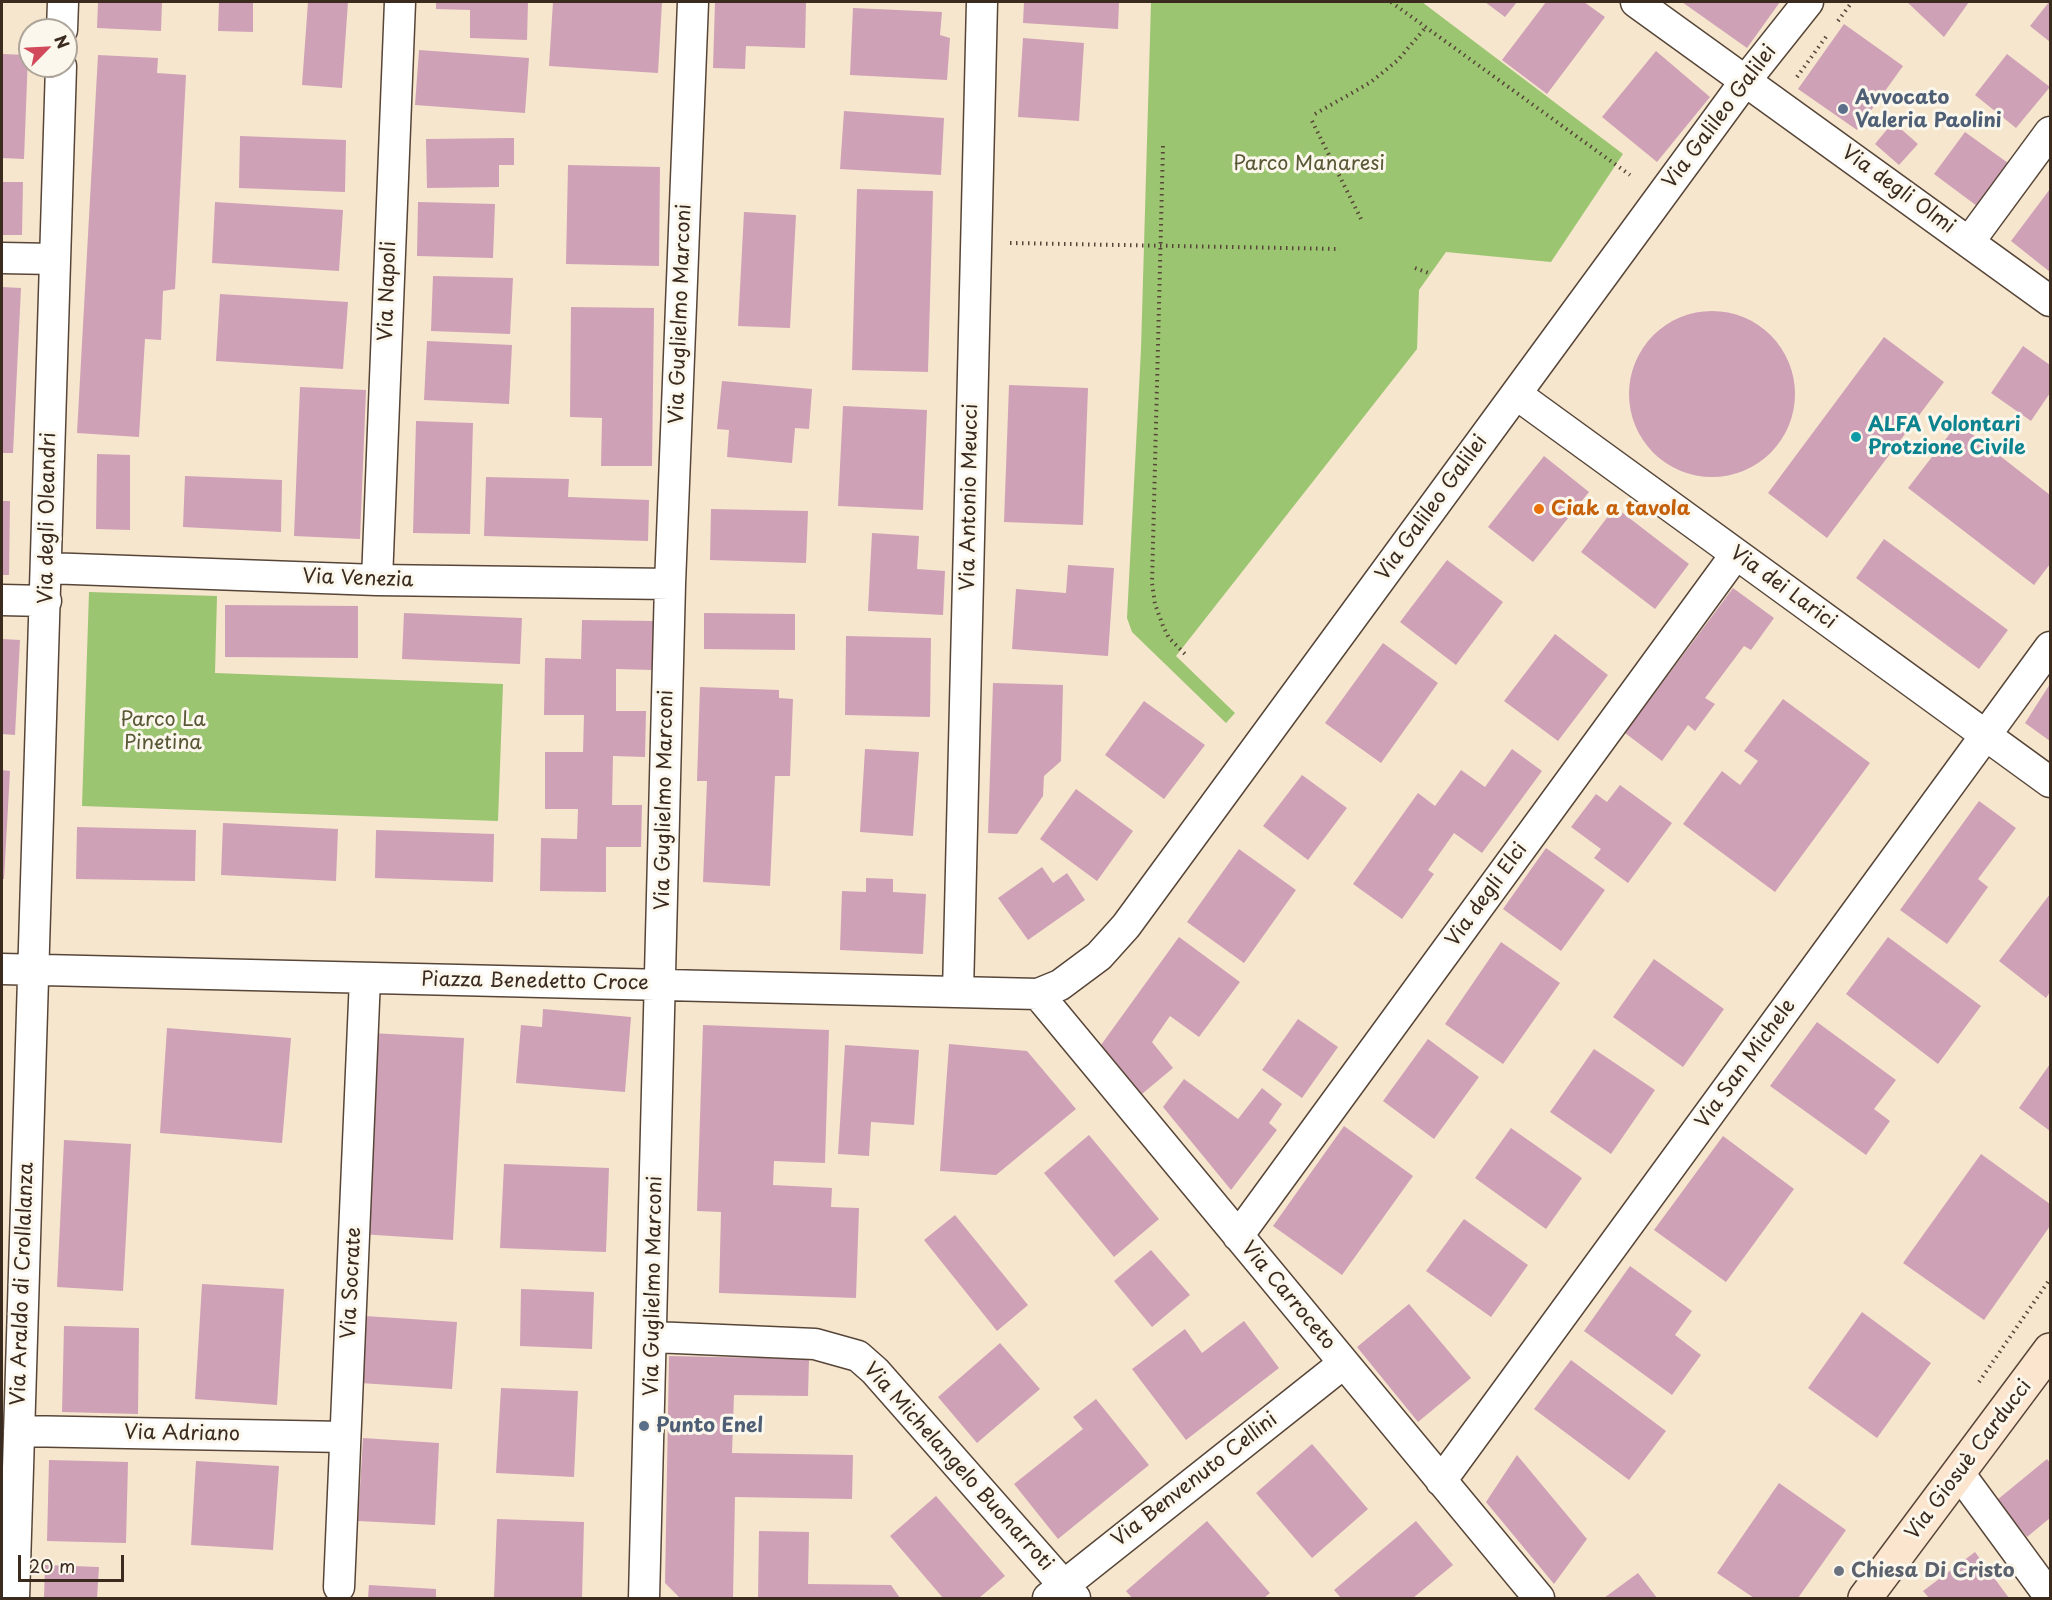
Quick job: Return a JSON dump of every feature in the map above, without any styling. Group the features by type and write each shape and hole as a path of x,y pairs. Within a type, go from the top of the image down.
{"street":[{"path":"62,18 63,2"},
{"name":"Via Napoli","path":"376,580 400,2"},
{"name":"Via Guglielmo Marconi","path":"644,1599 653,1337 670,584 693,2"},
{"name":"Via Antonio Meucci","path":"958,992 982,2"},
{"name":"Via degli Olmi","path":"1636,2 2050,301"},
{"name":"Via Galileo Galilei","path":"1038,994 1071,979 1118,938 1746,81 1808,2"},
{"name":"Via degli Oleandri","path":"31,970 46,601 61,78"},
{"path":"1969,242 2050,132"},
{"path":"2,258 54,259"},
{"name":"Via dei Larici","path":"1516,394 2050,782"},
{"name":"Via degli Elci","path":"1238,1236 1736,554"},
{"name":"Via Venezia","path":"46,568 376,580 670,584"},
{"path":"2,600 46,601"},
{"name":"Via San Michele","path":"1441,1481 2050,647"},
{"name":"Piazza Benedetto Croce","path":"2,969 1038,994"},
{"name":"Via Araldo di Crollalanza","path":"14,1599 19,1431 12,1298 31,970"},
{"name":"Via Socrate","path":"339,1587 365,978"},
{"name":"Via Carroceto","path":"1038,994 1539,1599"},
{"name":"Via Michelangelo Buonarroti","path":"653,1337 815,1344 858,1356 875,1371 1062,1594"},
{"name":"Via Giosuè Carducci","path":"1865,1599 2050,1350"},
{"name":"Via Benvenuto Cellini","path":"1062,1594 1344,1363"},
{"name":"Via Adriano","path":"19,1431 345,1437"},
{"path":"1959,1473 2050,1597"}],"path":[{"path":"1391,2 1630,175"},
{"path":"1790,87 1852,2"},
{"path":"1314,114 1371,82 1398,60 1426,27"},
{"path":"1312,121 1362,221"},
{"path":"1163,146 1152,583 1155,604 1163,626 1169,638 1185,654"},
{"path":"1003,243 1340,249"},
{"path":"1414,268 1431,274"}],"green space":[{"name":"Parco Manaresi","path":"1151,2 1422,2 1623,154 1551,262 1446,252 1419,290 1417,349 1176,656 1235,713 1226,723 1132,632 1127,618 1141,349"},
{"name":"Parco La Pinetina","path":"89,592 217,596 215,673 503,684 498,821 82,806"}],"building":[{"path":"98,2 162,2 161,31 97,28"},
{"path":"219,2 253,2 253,32 218,31"},
{"path":"308,2 348,2 342,88 302,85"},
{"path":"436,2 528,2 527,40 470,38 470,10 436,9"},
{"path":"553,2 662,2 658,73 549,66"},
{"path":"715,2 806,2 805,48 746,46 745,69 713,68"},
{"path":"1024,2 1119,2 1118,29 1023,23"},
{"path":"1485,2 1517,2 1505,17"},
{"path":"1546,2 1584,2 1605,17 1547,94 1502,60"},
{"path":"1682,2 1780,2 1747,48"},
{"path":"1907,2 1969,2 1944,37"},
{"path":"2050,2 2050,42 2030,26"},
{"path":"853,8 942,12 940,35 950,38 947,80 850,75"},
{"path":"1844,24 1903,66 1857,130 1798,89"},
{"path":"1023,38 1084,43 1079,121 1018,117"},
{"path":"419,50 529,58 525,113 415,105"},
{"path":"1656,51 1710,97 1657,162 1602,117"},
{"path":"2,54 18,55 18,78 27,78 24,159 2,158"},
{"path":"2007,54 2050,87 2016,128 1975,95"},
{"path":"98,55 158,58 157,73 186,75 175,289 163,291 161,340 145,339 139,437 77,433"},
{"path":"844,111 944,118 941,175 840,169"},
{"path":"1893,122 1918,144 1899,165 1875,144"},
{"path":"1965,132 2008,163 1977,206 1934,174"},
{"path":"240,136 346,140 345,192 239,188"},
{"path":"514,138 514,165 499,165 499,187 427,188 426,139"},
{"path":"568,165 660,167 659,266 566,264"},
{"path":"2,182 23,182 22,235 2,235"},
{"path":"857,189 933,191 928,372 852,370"},
{"path":"2050,189 2050,272 2011,241"},
{"path":"215,202 343,210 339,271 212,263"},
{"path":"418,202 495,204 493,258 417,256"},
{"path":"744,212 796,215 790,328 738,326"},
{"path":"433,276 513,278 510,334 431,331"},
{"path":"2,287 21,288 13,453 2,453"},
{"path":"220,294 348,302 343,369 216,361"},
{"path":"571,307 654,308 652,466 601,466 602,418 570,417"},
{"path":"1712,311 1728,312 1744,317 1771,335 1789,362 1794,378 1794,410 1789,426 1771,453 1744,471 1728,476 1712,477 1696,476 1680,471 1653,453 1635,426 1630,410 1629,394 1630,378 1635,362 1653,335 1680,317 1696,312"},
{"name":"ALFA Volontari Protzione Civile","path":"1884,337 1944,382 1827,538 1768,493"},
{"path":"427,341 512,345 509,404 424,400"},
{"path":"2023,346 2050,365 2050,393 2031,421 1991,393"},
{"path":"722,381 812,389 809,429 795,428 792,463 727,457 729,430 717,429"},
{"path":"1009,385 1088,388 1083,525 1004,522"},
{"path":"300,387 366,390 360,539 294,536"},
{"path":"843,406 927,410 923,510 838,506"},
{"path":"416,421 473,423 470,534 413,533"},
{"path":"1958,423 2050,495 2050,564 2034,585 1908,488"},
{"path":"97,454 130,455 130,530 96,529"},
{"name":"Ciak a tavola","path":"1544,456 1589,492 1533,562 1488,527"},
{"path":"185,476 282,480 281,532 183,527"},
{"path":"486,477 569,479 568,497 649,500 648,541 484,536"},
{"path":"2,501 10,501 9,575 2,575"},
{"path":"1615,507 1689,564 1655,609 1581,552"},
{"path":"711,509 808,511 806,563 710,560"},
{"path":"872,533 919,536 917,569 945,571 943,615 868,611"},
{"path":"1884,539 2008,630 1979,669 1856,578"},
{"path":"1447,560 1503,602 1456,665 1400,622"},
{"path":"1068,565 1114,568 1108,656 1012,649 1016,589 1066,593"},
{"path":"1733,588 1774,618 1751,650 1744,646 1705,698 1715,704 1695,731 1688,725 1662,761 1625,733"},
{"path":"225,605 358,606 358,658 225,657"},
{"path":"404,613 522,618 520,664 402,659"},
{"path":"704,613 795,614 795,650 704,649"},
{"path":"582,620 654,621 653,670 616,669 616,711 646,711 645,757 613,756 612,805 642,805 641,847 606,847 606,892 540,891 541,838 577,839 578,809 545,809 545,752 583,752 584,715 544,715 545,658 581,659"},
{"path":"1555,634 1608,675 1558,741 1504,701"},
{"path":"846,636 931,638 930,717 845,715"},
{"path":"2,639 20,640 15,735 2,734"},
{"path":"1383,643 1438,683 1381,763 1325,723"},
{"path":"993,683 1063,685 1061,761 1044,776 1043,796 1017,834 988,833"},
{"path":"2050,684 2050,741 2025,723"},
{"path":"700,687 779,690 779,698 793,699 790,776 775,776 770,886 703,882 707,781 697,781"},
{"path":"1783,699 1870,763 1775,892 1683,824 1722,771 1740,785 1758,761 1744,751"},
{"path":"1144,701 1205,745 1164,799 1105,755"},
{"path":"865,749 919,752 913,836 860,832"},
{"path":"1512,749 1542,771 1482,853 1454,833 1428,870 1434,874 1402,919 1353,884 1418,793 1435,806 1461,770 1485,787"},
{"path":"2,770 10,771 4,879 2,879"},
{"path":"1302,775 1347,808 1308,860 1263,826"},
{"path":"1620,785 1672,823 1628,883 1594,858 1601,849 1571,827 1596,794 1607,802"},
{"path":"1076,789 1133,831 1097,881 1040,839"},
{"path":"1979,801 2016,828 1978,879 1988,887 1947,944 1900,910"},
{"path":"223,823 338,829 336,881 221,875"},
{"path":"77,827 196,830 195,881 76,879"},
{"path":"376,830 494,834 493,882 375,878"},
{"path":"1546,848 1605,890 1561,951 1503,909"},
{"path":"1239,849 1296,890 1244,963 1187,922"},
{"path":"1042,867 1053,883 1067,873 1085,900 1028,940 998,898"},
{"path":"866,878 893,879 893,892 926,894 923,954 840,950 842,891 866,892"},
{"path":"2050,894 2050,992 2046,998 1999,961"},
{"path":"1179,937 1240,982 1199,1037 1170,1016 1152,1042 1173,1068 1142,1094 1101,1045"},
{"path":"1888,937 1981,1006 1938,1064 1846,994"},
{"path":"1501,942 1560,983 1503,1064 1445,1024"},
{"path":"1654,959 1724,1009 1683,1067 1613,1017"},
{"path":"543,1009 631,1017 625,1092 516,1083 521,1025 542,1027"},
{"path":"1298,1019 1338,1047 1302,1098 1262,1070"},
{"path":"1817,1022 1896,1080 1874,1109 1890,1121 1866,1155 1770,1086"},
{"path":"703,1025 829,1030 825,1163 774,1161 773,1185 832,1188 831,1207 859,1208 856,1298 719,1293 721,1212 697,1211"},
{"path":"167,1028 291,1038 282,1143 160,1133"},
{"path":"371,1033 464,1038 453,1240 360,1234"},
{"path":"1428,1039 1479,1077 1434,1139 1383,1101"},
{"path":"949,1044 1027,1051 1076,1109 996,1175 940,1171"},
{"path":"845,1045 919,1050 914,1125 871,1122 869,1156 838,1154"},
{"path":"1594,1049 1655,1090 1611,1154 1550,1112"},
{"path":"2050,1064 2050,1131 2019,1108"},
{"path":"1184,1079 1238,1119 1262,1088 1282,1104 1269,1123 1277,1130 1231,1190 1163,1107"},
{"path":"1344,1126 1413,1176 1342,1275 1273,1226"},
{"path":"1511,1128 1582,1178 1546,1229 1475,1178"},
{"path":"1089,1135 1159,1219 1114,1257 1044,1173"},
{"path":"1723,1136 1794,1189 1726,1282 1654,1230"},
{"path":"64,1140 131,1144 123,1291 57,1287"},
{"path":"1981,1154 2050,1204 2050,1226 1984,1320 1903,1263"},
{"path":"504,1164 609,1168 606,1252 500,1248"},
{"path":"955,1215 1028,1305 997,1331 924,1240"},
{"path":"1464,1219 1528,1265 1491,1317 1426,1271"},
{"path":"1151,1250 1190,1295 1152,1327 1114,1281"},
{"path":"1630,1266 1692,1311 1675,1335 1701,1355 1672,1395 1584,1331"},
{"path":"202,1284 284,1289 277,1405 195,1399"},
{"path":"521,1289 594,1292 592,1349 520,1346"},
{"path":"1409,1304 1471,1378 1418,1422 1357,1347"},
{"path":"1862,1312 1931,1363 1877,1438 1808,1388"},
{"path":"365,1316 457,1322 452,1389 360,1383"},
{"path":"1244,1321 1279,1368 1186,1440 1132,1369 1185,1329 1202,1353"},
{"path":"64,1326 139,1328 138,1414 62,1412"},
{"path":"1000,1343 1040,1389 977,1443 938,1397"},
{"path":"669,1356 809,1359 808,1396 734,1395 732,1453 853,1455 852,1499 735,1497 733,1598 680,1598 665,1583"},
{"path":"1571,1360 1666,1431 1629,1480 1534,1409"},
{"path":"501,1388 578,1391 574,1477 496,1473"},
{"path":"1096,1399 1149,1465 1058,1539 1014,1484 1083,1429 1073,1417"},
{"path":"363,1438 439,1443 435,1525 358,1521"},
{"path":"1312,1444 1368,1509 1312,1558 1256,1493"},
{"path":"1517,1455 1587,1539 1554,1584 1486,1502"},
{"path":"2047,1459 2050,1463 2050,1518 2027,1537 1997,1500"},
{"path":"49,1460 128,1462 126,1543 47,1541"},
{"path":"196,1461 279,1466 273,1550 191,1545"},
{"path":"1779,1483 1846,1530 1798,1598 1754,1598 1717,1573"},
{"path":"936,1496 1005,1576 979,1598 943,1598 890,1536"},
{"path":"497,1519 584,1522 582,1598 494,1598"},
{"path":"1207,1521 1270,1593 1264,1598 1132,1598 1126,1591"},
{"path":"1416,1521 1453,1565 1413,1598 1341,1598 1334,1590"},
{"path":"759,1531 809,1532 808,1584 891,1585 900,1598 758,1598"},
{"path":"1975,1552 2009,1598 1929,1598 1923,1591"},
{"path":"45,1565 99,1567 97,1598 44,1598"},
{"path":"1638,1573 1657,1598 1604,1598"},
{"path":"369,1585 436,1589 436,1598 368,1598"}],"place":[{"name":"Avvocato Valeria Paolini","path":"1843,109"},
{"name":"ALFA Volontari Protzione Civile","path":"1856,437"},
{"name":"Ciak a tavola","path":"1539,509"},
{"name":"Punto Enel","path":"644,1426"},
{"name":"Chiesa Di Cristo","path":"1839,1571"}]}
